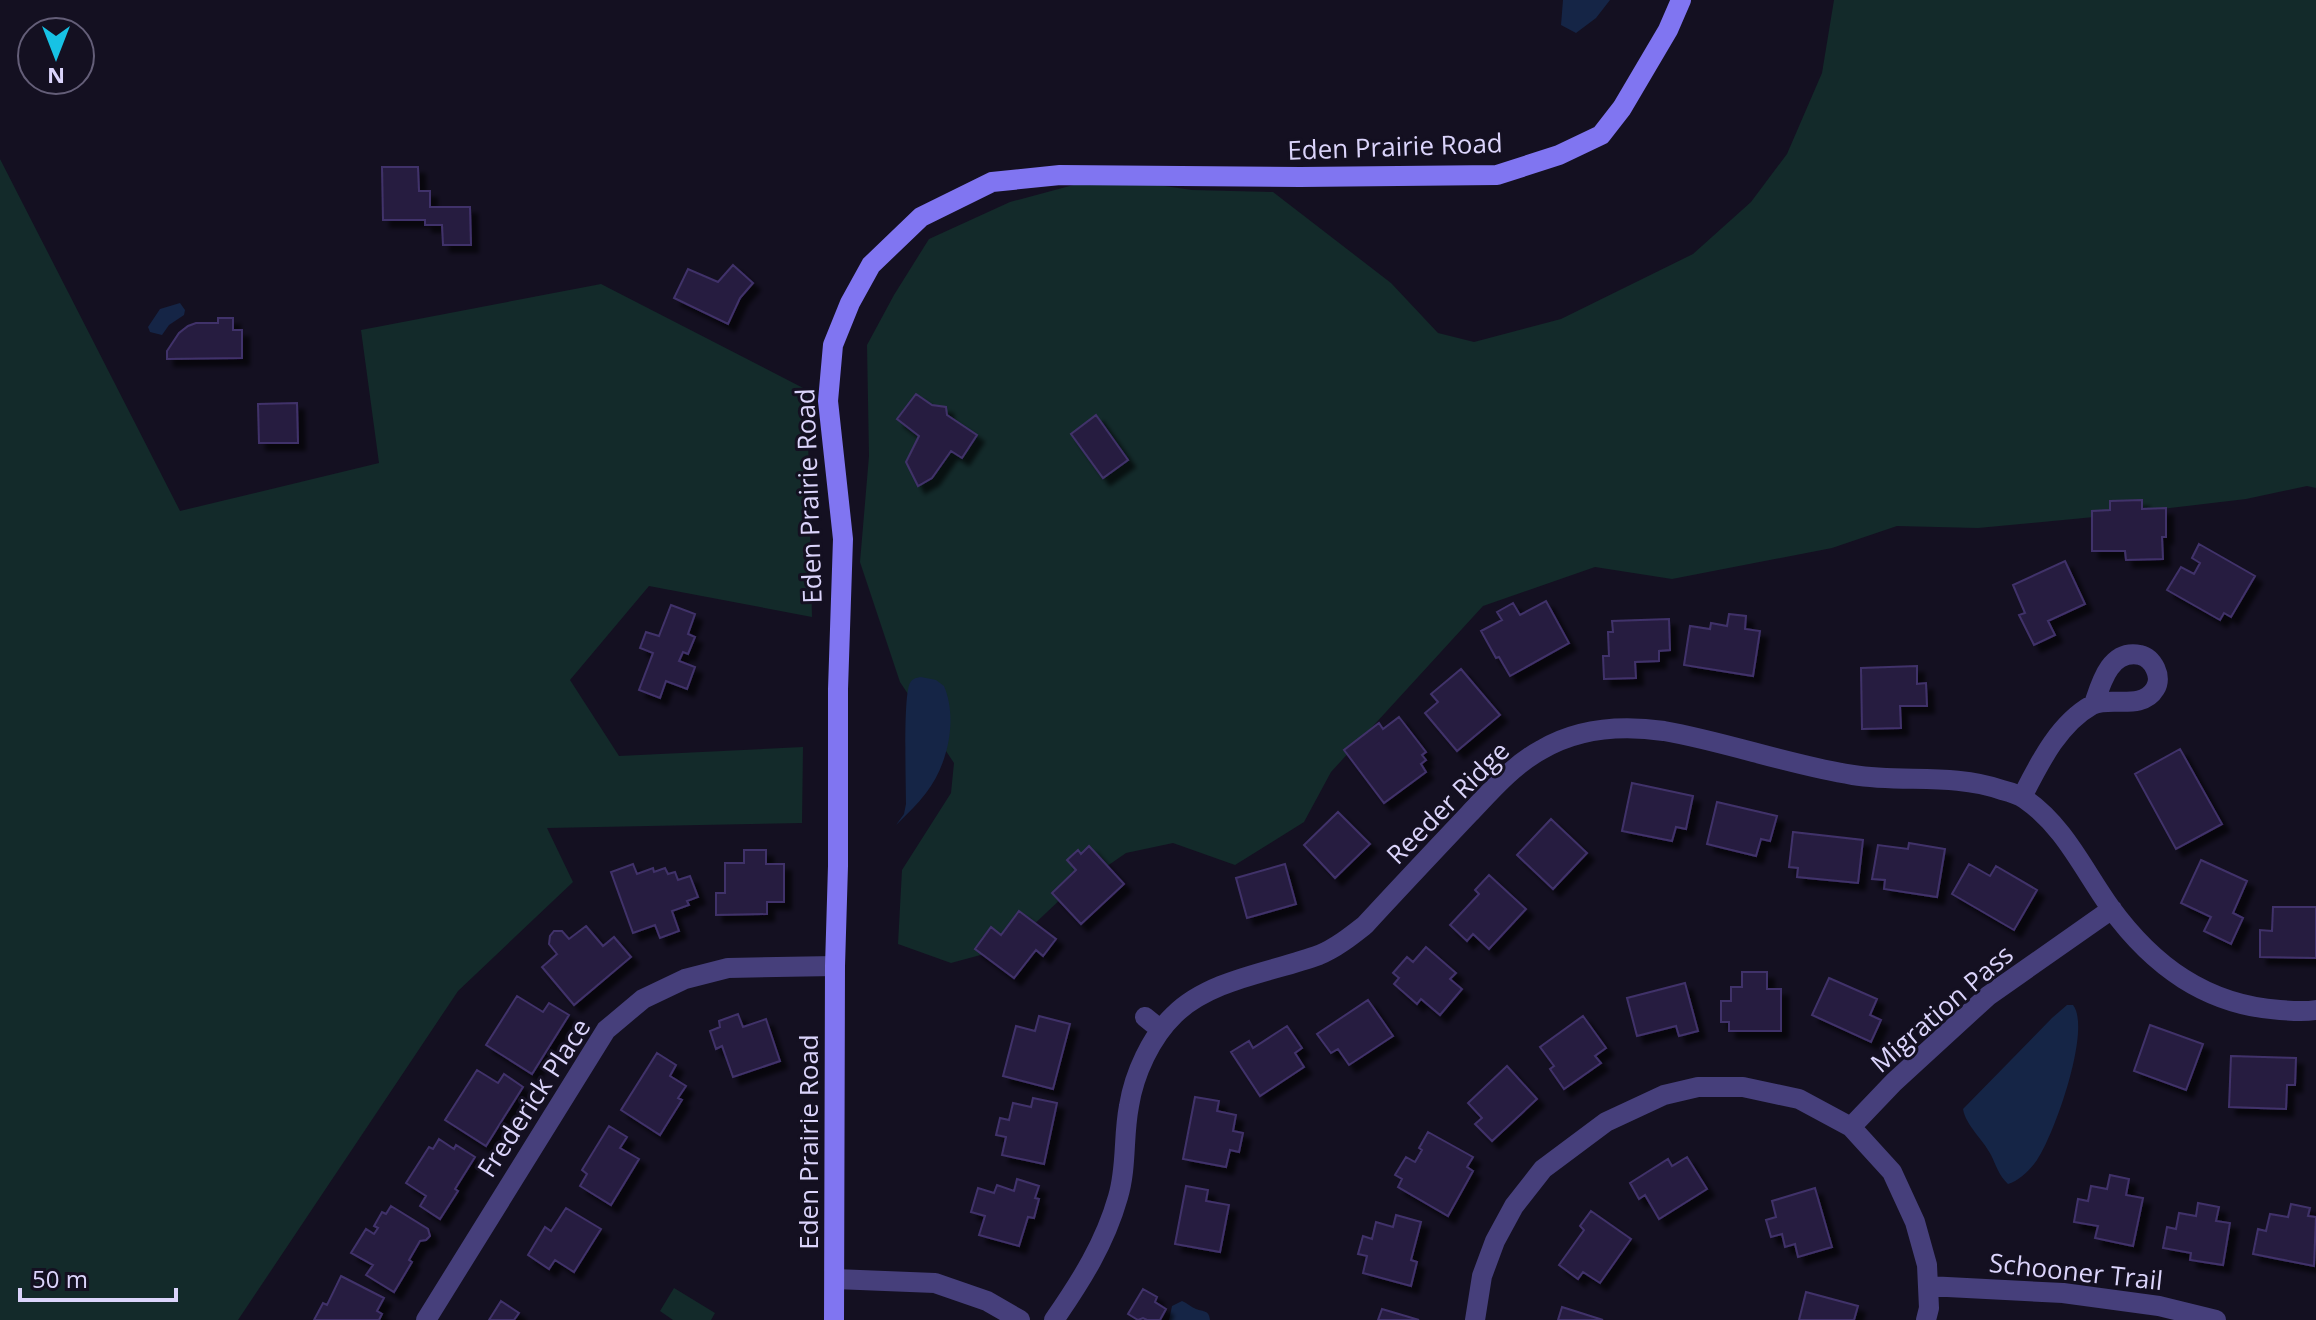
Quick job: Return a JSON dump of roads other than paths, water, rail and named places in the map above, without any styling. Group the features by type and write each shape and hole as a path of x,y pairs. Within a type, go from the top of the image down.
{"street":[{"name":"Eden Prairie Road","path":"834,1320 835,966 843,539 828,401 833,345 850,303 871,265 921,217 992,182 1060,175 1497,175 1559,155 1601,135 1646,71 1681,0"},
{"path":"2022,797 2041,760 2064,728 2094,704"},
{"name":"Reeder Ridge","path":"1054,1320 1082,1280 1106,1232 1119,1193 1129,1106 1148,1050 1153,1024 1176,1013 1194,999 1238,980 1322,954 1345,940 1365,925 1499,783 1540,750 1580,733 1622,727 1665,731 1842,773 1880,779 1954,779 1989,785 2022,797 2058,827 2112,909 2148,953 2179,977 2205,992 2238,1004 2306,1012 2316,1010"},
{"name":"Migration Pass","path":"1851,1127 1894,1082 1988,996 2112,909"},
{"name":"Frederick Place","path":"426,1320 606,1030 643,999 685,979 728,968 835,966"},
{"path":"1475,1320 1482,1276 1495,1241 1514,1206 1543,1169 1606,1122 1664,1095 1698,1087 1743,1087 1799,1099 1851,1127 1892,1172 1915,1222 1927,1265 1929,1308 1926,1320"},
{"path":"835,1279 935,1283 987,1301 1020,1320"},
{"name":"Schooner Trail","path":"1928,1286 2063,1293 2159,1306 2216,1320"}],"water":[{"path":"1563,0 1610,0 1596,18 1576,33 1561,25"},
{"path":"180,303 185,310 184,315 169,325 162,335 150,332 148,327 160,309"},
{"path":"921,677 936,680 944,686 950,713 948,741 934,782 896,825 904,814 906,804 908,691 912,680"},
{"path":"2067,1005 2073,1005 2078,1018 2078,1036 2061,1107 2037,1160 2024,1175 2008,1184 1963,1109"},
{"path":"1182,1301 1207,1313 1210,1320 1169,1320 1172,1306"}]}
